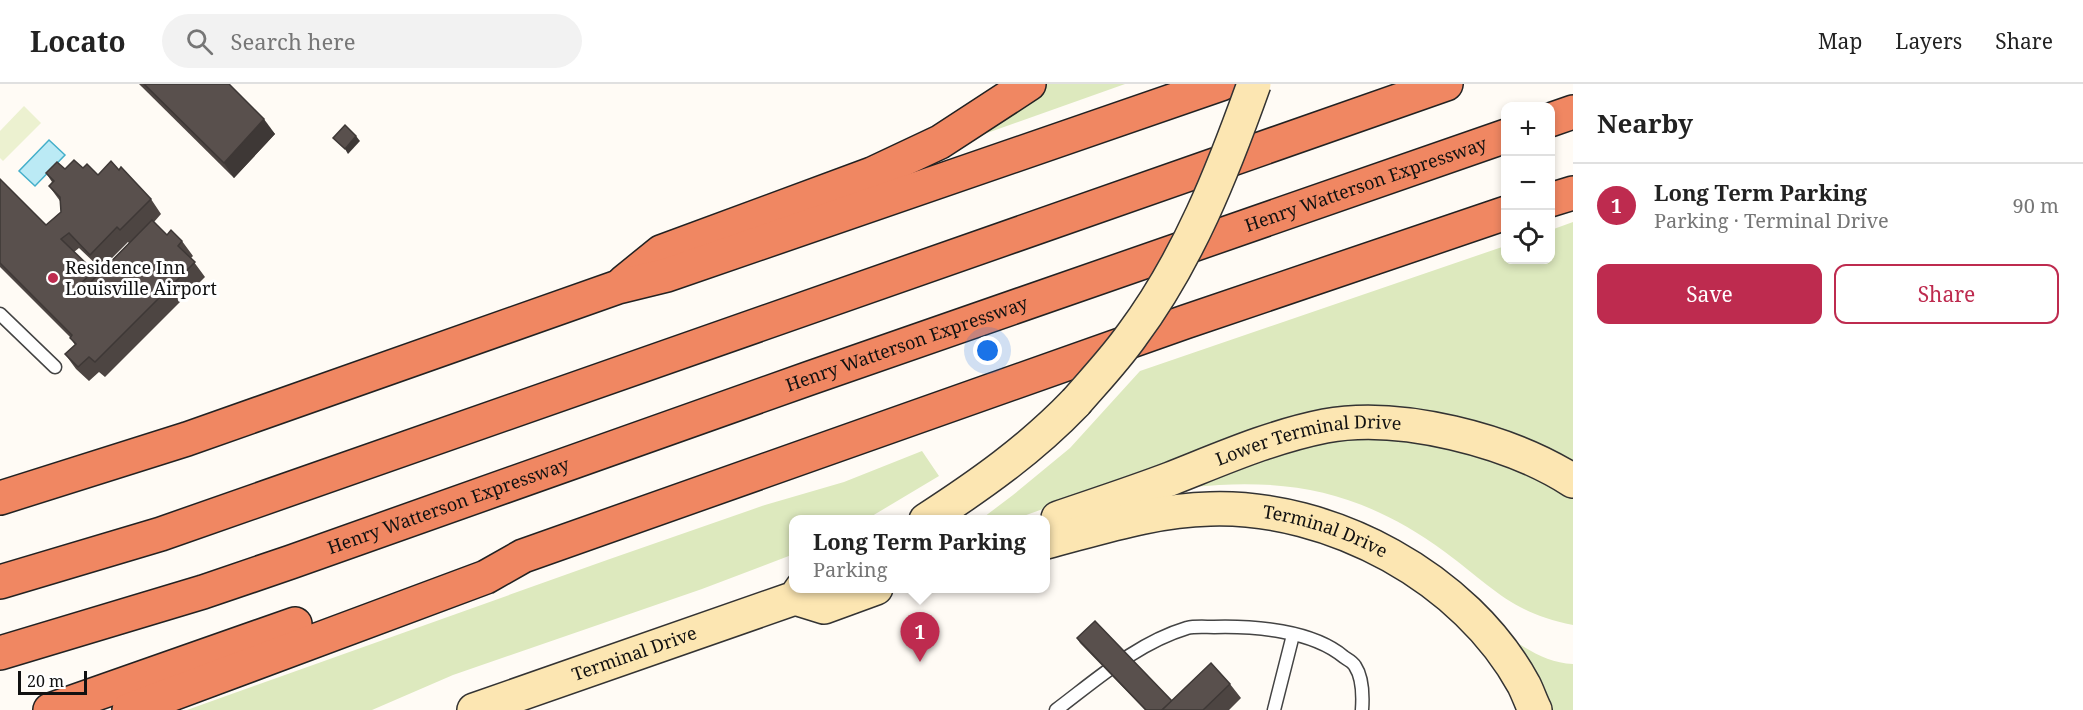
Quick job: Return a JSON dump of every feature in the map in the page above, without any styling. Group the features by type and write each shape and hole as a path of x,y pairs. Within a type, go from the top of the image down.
{"highway":[{"path":"618,286 661,252 872,174 940,142 1029,84"},
{"path":"0,498 187,439 618,286 667,275 1221,84"},
{"path":"0,582 161,534 1446,84"},
{"path":"1555,119 1573,112"},
{"name":"Henry Watterson Expressway","path":"0,653 203,592 291,562 844,366 1501,138"},
{"path":"1555,199 1573,193"},
{"path":"129,710 486,577 523,556 1185,322 1501,215"},
{"path":"50,710 481,558 523,556"}],"main road":[{"path":"932,515 1002,469 1032,444 1076,402 1132,334 1162,289 1204,213 1232,146 1254,84"},
{"name":"Lower Terminal Drive","path":"1050,522 1167,480 1264,442 1326,426 1358,423 1402,424 1491,442 1573,480"},
{"name":"Terminal Drive","path":"1050,541 1149,515 1210,508 1252,510 1283,515 1333,528 1372,544 1409,565 1450,597 1472,617 1500,649 1524,685 1535,710"},
{"name":"Terminal Drive","path":"474,710 798,593 824,607 862,593"}],"lane":[{"path":"0,314 55,367"},
{"path":"1056,710 1119,663 1153,642 1189,627 1239,626 1293,635 1336,650 1355,665 1363,693 1362,710"},
{"path":"1274,710 1293,635"}],"green space":[{"path":"1047,84 1125,84 973,138"},
{"path":"24,106 41,123 3,161 0,158 0,131"},
{"path":"1573,222 1573,468 1458,422 1185,458 1026,515 987,515 1070,448 1140,371 1501,247 1501,264 1555,264 1555,229"},
{"path":"1363,438 1427,442 1512,466 1573,499 1573,625 1552,620 1518,606 1415,532 1355,502 1294,487 1262,484 1192,487 1304,445"},
{"path":"922,451 939,476 874,515 789,515 789,556 702,589 453,675 372,710 187,710 765,505 844,482"},
{"path":"1507,636 1547,658 1573,664 1573,710 1552,710 1544,693"}],"water":[{"path":"49,140 65,155 35,186 19,171"}],"building":[{"path":"144,84 229,84 264,119 224,163"},
{"path":"345,125 356,136 345,149 333,138"},
{"name":"Residence Inn Louisville Airport","path":"74,160 83,168 87,164 98,175 111,161 119,170 121,167 151,199 120,230 117,227 90,255 69,233 61,239 94,271 80,284 84,289 152,220 167,235 171,230 182,241 178,246 195,262 95,362 89,357 78,367 65,354 76,344 70,338 72,335 0,263 0,179 46,225 61,212 60,197 49,186 54,181 46,173 57,162 65,169"},
{"path":"1095,621 1172,701 1162,710 1146,710 1077,638"},
{"path":"1211,663 1230,684 1203,710 1162,710"}],"place":[{"name":"Residence Inn Louisville Airport","path":"53,278"},
{"name":"Long Term Parking","path":"920,662"}]}
